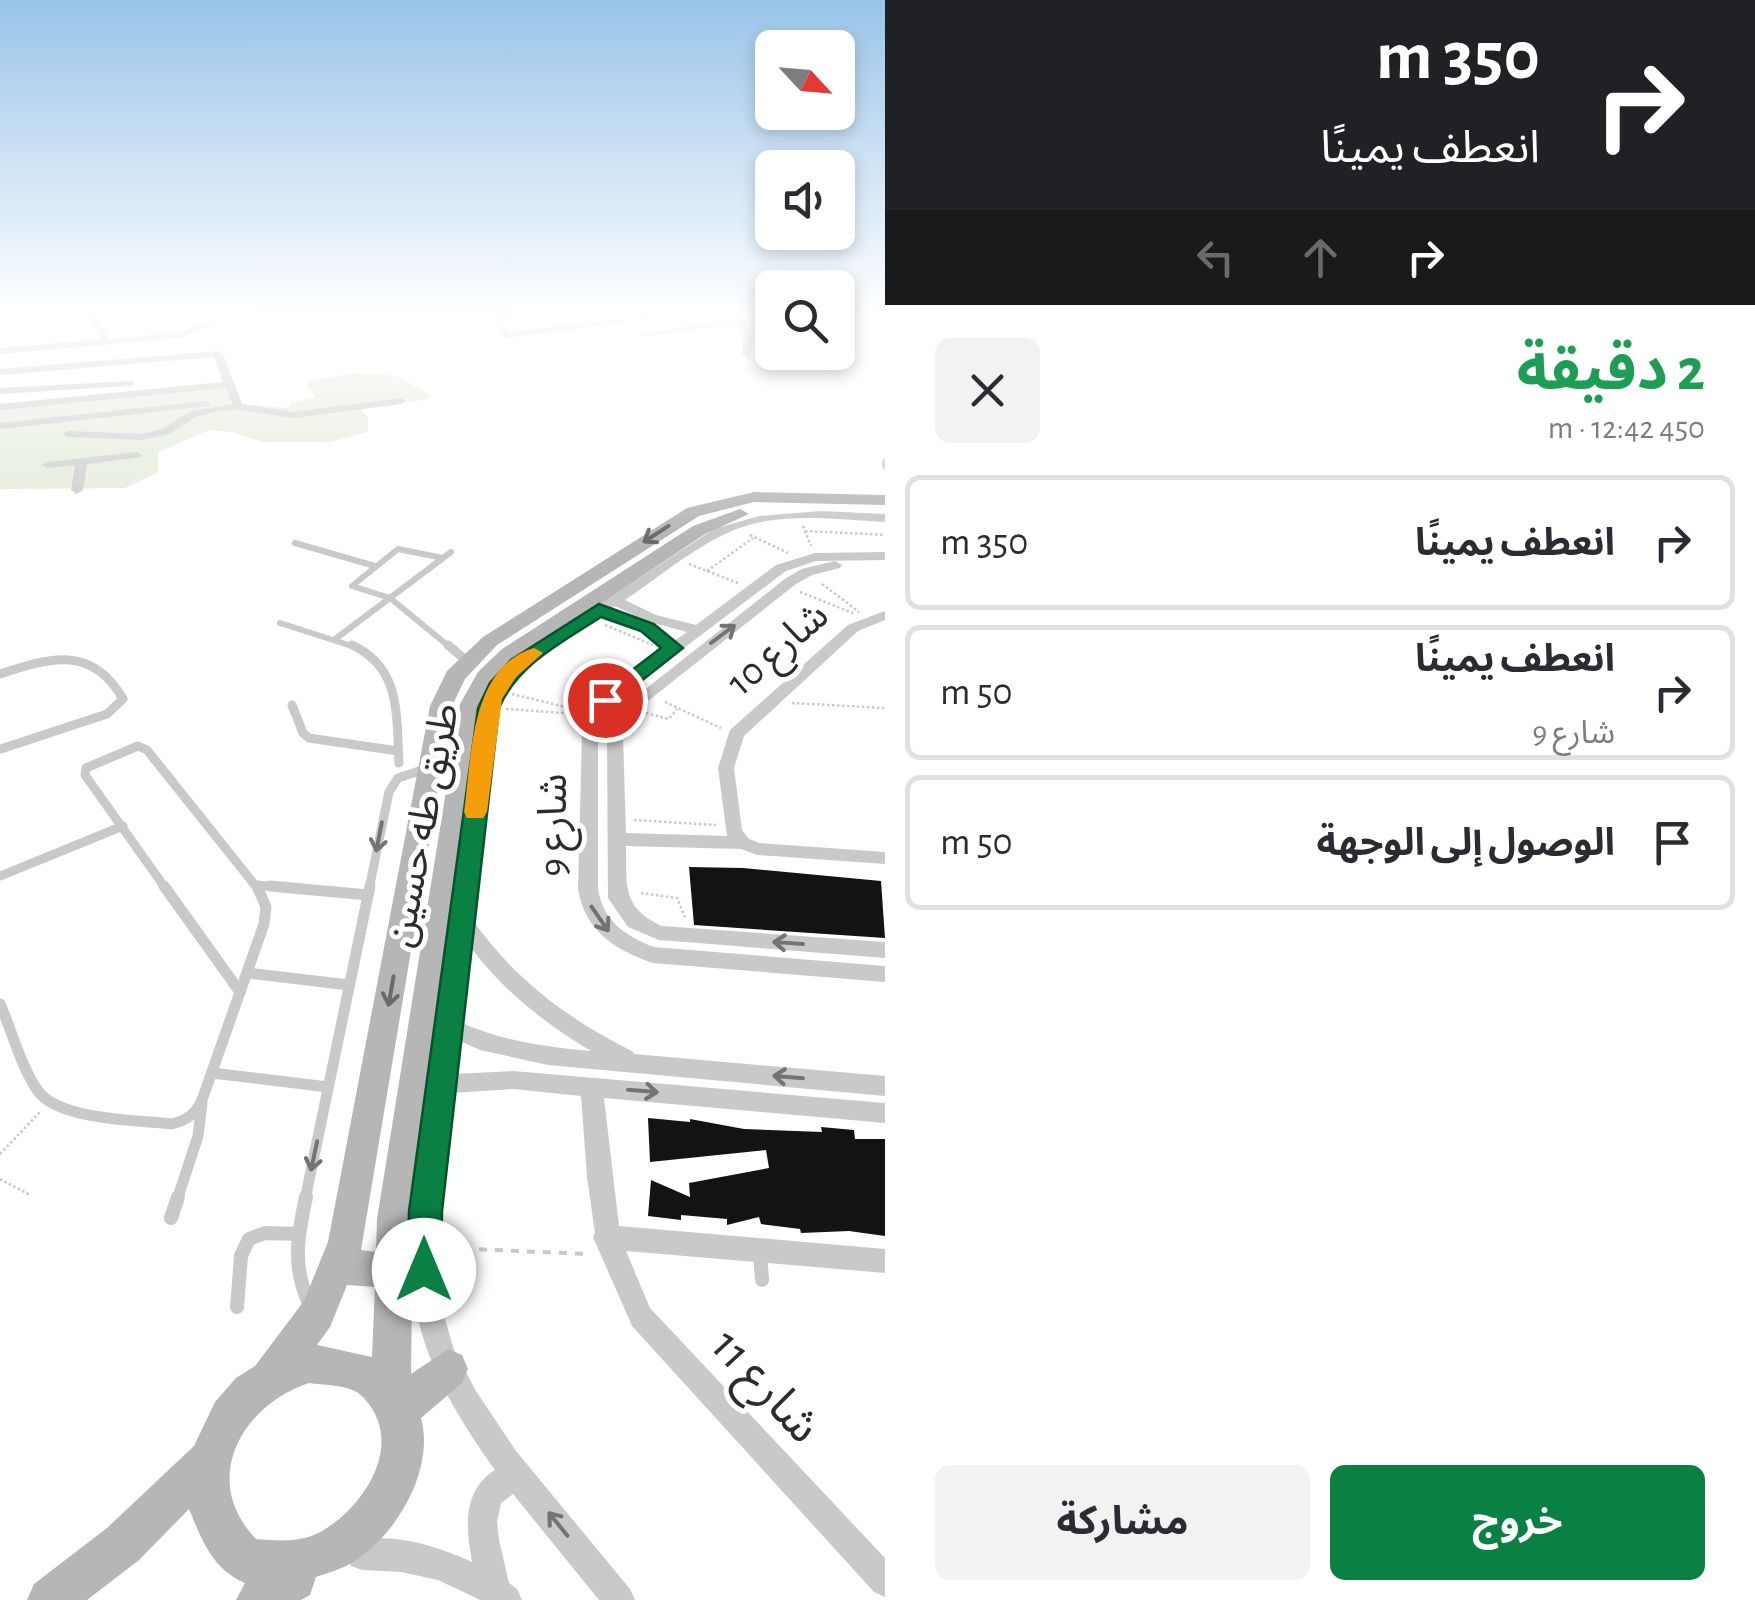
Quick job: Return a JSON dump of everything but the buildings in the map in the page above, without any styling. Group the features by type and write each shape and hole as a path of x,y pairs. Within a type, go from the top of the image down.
{"main road":[{"name":"طريق طه حسين","path":"271,1374 316,1314 339,1266 351,1218 441,706 466,660 693,512 732,500 778,496 885,500"},
{"name":"طريق طه حسين","path":"393,1409 392,1270 417,1164 450,920 471,704 480,686 502,661 605,603 699,530 739,514 790,508 885,515"},
{"path":"339,1266 392,1270"},
{"path":"309,1363 346,1368 364,1376 393,1409 406,1453 400,1498 385,1529 362,1555 330,1574 276,1590 226,1539 211,1501 212,1458 233,1408 271,1374 309,1363"},
{"path":"393,1409 448,1369"},
{"path":"50,1600 123,1544 212,1458"}],"street":[{"path":"0,407 174,390"},
{"path":"233,390 238,407"},
{"path":"68,434 141,436 165,432 194,414 218,408 293,414 401,401"},
{"path":"0,426 212,403 218,408"},
{"path":"64,421 68,434 60,447 64,461"},
{"path":"48,465 137,455"},
{"path":"76,490 82,461"},
{"path":"605,603 731,526 885,515"},
{"path":"594,714 612,693 781,568 885,556"},
{"path":"627,708 808,563 885,566"},
{"path":"605,603 697,630"},
{"path":"605,603 648,628 671,650"},
{"path":"731,605 750,612"},
{"name":"شارع 10","path":"738,834 726,768 736,734 853,628 877,617"},
{"path":"558,630 518,664 492,699 450,920 448,1026 441,1084 417,1164 430,1307 448,1369 520,1477 620,1600"},
{"name":"شارع 9","path":"627,708 616,727 615,769 617,891 624,911 642,926 687,936 885,950"},
{"name":"شارع 9","path":"594,714 590,732 588,889 597,919 614,937 654,955 885,974"},
{"path":"589,768 615,769"},
{"path":"617,829 738,834 757,849 885,858"},
{"path":"450,920 530,998 579,1034 638,1064"},
{"path":"744,940 748,964"},
{"path":"448,1026 480,1041 548,1056 885,1086"},
{"path":"547,1083 548,1056"},
{"path":"441,1084 459,1080 547,1083 885,1112"},
{"name":"شارع 11","path":"592,1087 608,1246 640,1316 885,1580"},
{"path":"608,1246 760,1250 885,1261"},
{"path":"500,1596 482,1532 482,1509 492,1489 520,1477"},
{"path":"362,1555 386,1554 435,1562 500,1596"}],"lane":[{"path":"295,543 376,566"},
{"path":"334,640 390,598 447,555 400,548 352,586 390,598 466,660"},
{"path":"280,623 334,640 373,658 388,676 400,763"},
{"path":"0,674 55,657 74,656 86,662 123,699 107,714 1,749"},
{"path":"292,705 309,738 398,751"},
{"path":"171,1218 198,1136 202,1100 247,973 266,916 264,899 142,746 95,761 84,772 240,992"},
{"path":"316,1314 298,1278 298,1234 390,787 404,775 430,768"},
{"path":"0,876 123,826"},
{"path":"256,885 368,894"},
{"path":"247,973 349,985"},
{"path":"0,1004 37,1090 50,1102 76,1112 172,1124 188,1119 202,1100"},
{"path":"212,1072 328,1087"},
{"path":"238,1306 244,1248 249,1239 260,1234 298,1234"},
{"path":"760,1250 762,1280"}],"path":[{"path":"808,563 802,523 885,535"},
{"path":"731,526 808,563 834,593 877,617"},
{"path":"707,571 755,537"},
{"path":"676,559 753,588"},
{"path":"784,586 877,617"},
{"path":"820,600 834,593"},
{"path":"605,603 671,650"},
{"path":"645,693 736,734"},
{"path":"492,699 594,714"},
{"path":"492,699 594,714"},
{"path":"769,702 885,708"},
{"path":"627,708 666,720 678,708"},
{"path":"617,829 738,834"},
{"path":"617,891 678,898 684,904 687,936"},
{"path":"0,1154 50,1102"},
{"path":"0,1179 30,1195"},
{"path":"423,1247 608,1246"}],"green space":[{"path":"176,390 230,390 230,403 289,408 291,403 316,397 311,390 422,390 430,394 429,399 360,409 368,417 368,432 331,442 263,442 232,432 209,430 158,452 158,472 125,488 0,489 0,408"}],"slow traffic":[{"path":"475,812 492,699 508,673 534,653"}],"route":[{"path":"424,1270 426,1211 488,708 500,683 518,664 599,610 648,628 673,648 605,700"}]}
